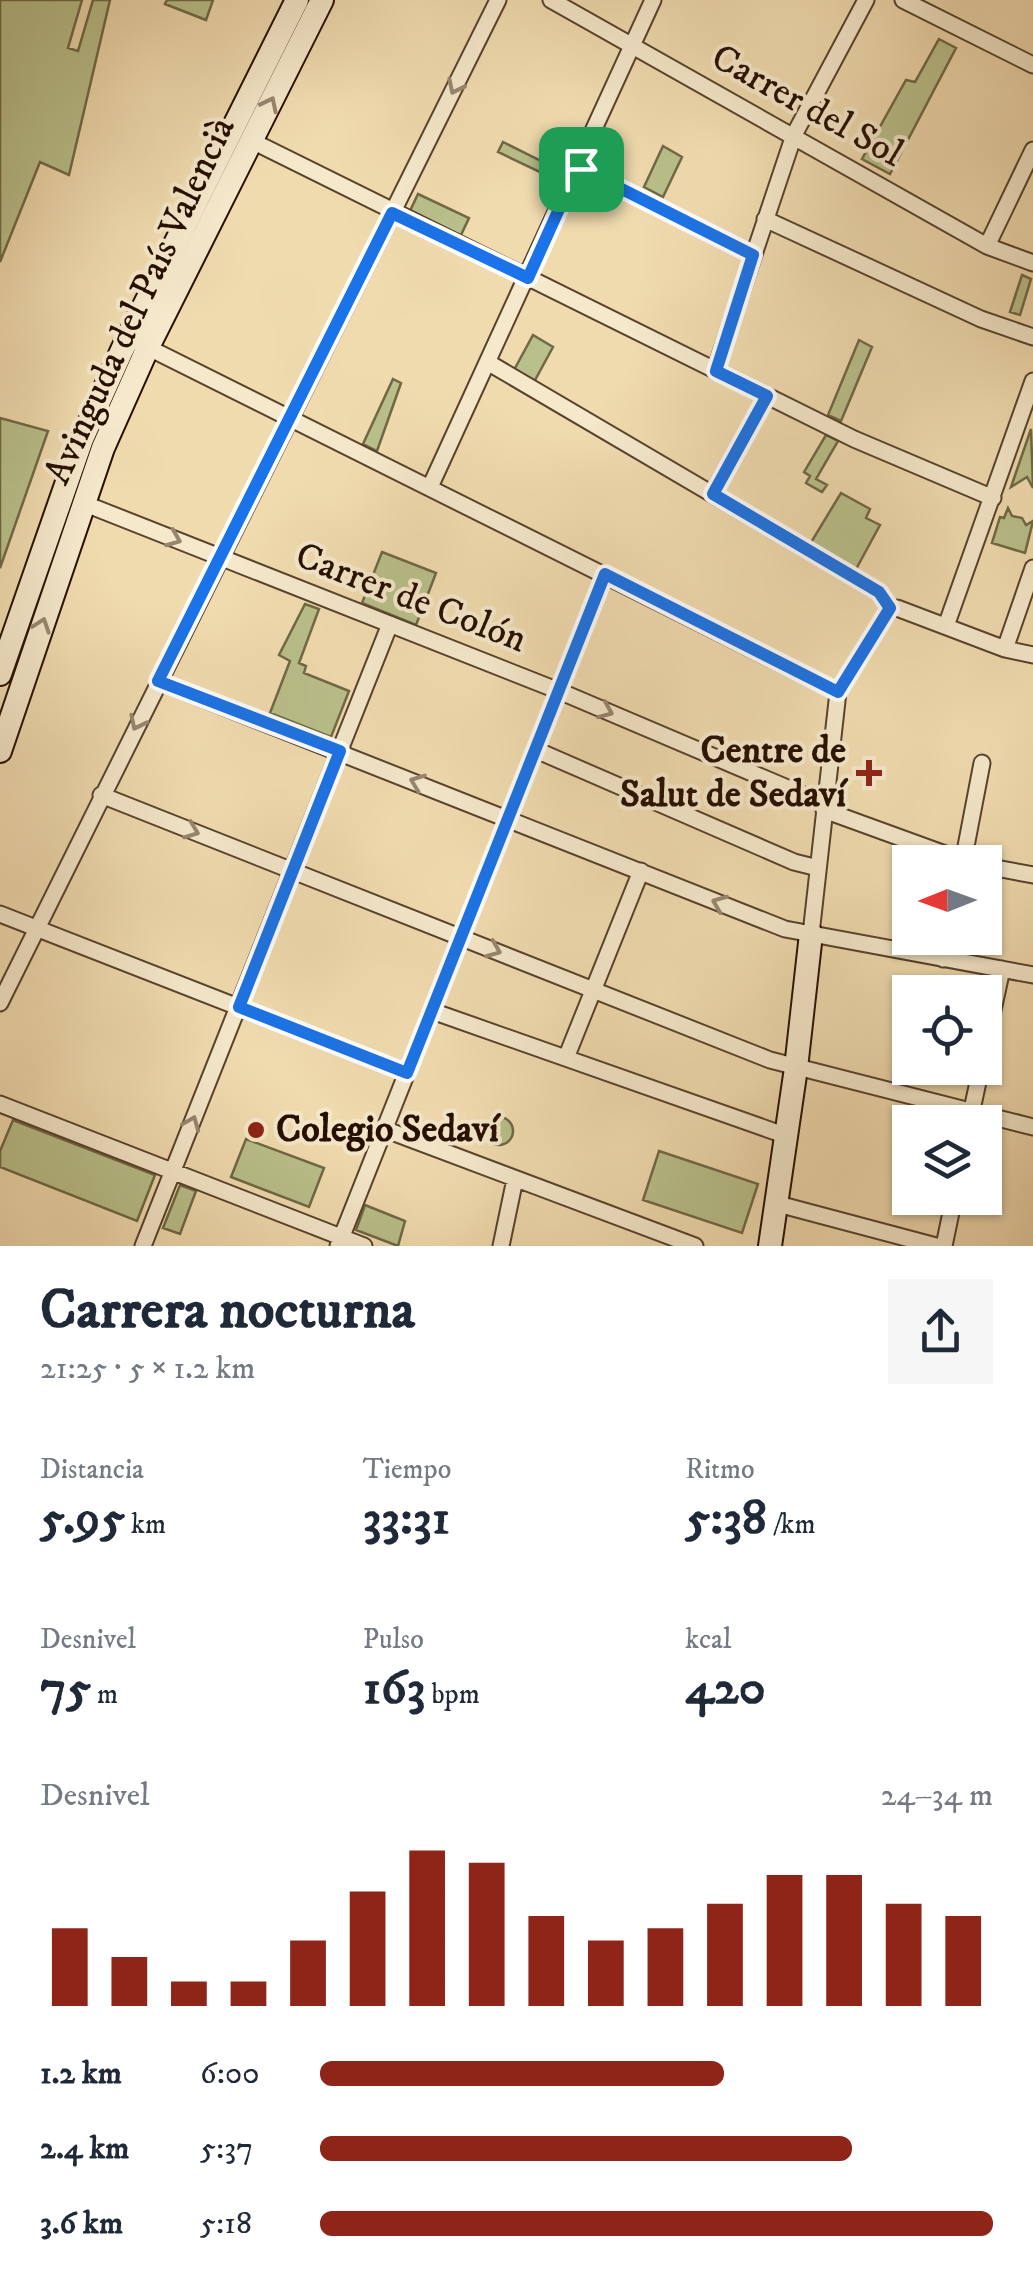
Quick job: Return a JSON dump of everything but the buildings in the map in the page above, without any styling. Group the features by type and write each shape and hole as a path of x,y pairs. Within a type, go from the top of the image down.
{"street":[{"name":"Avinguda del País Valencià","path":"0,751 138,343 297,0"},
{"name":"Avinguda del País Valencià","path":"0,674 82,439 252,141 322,0"},
{"path":"0,1003 498,0"},
{"name":"Carrer del Sol","path":"551,0 987,246 1033,263"},
{"path":"430,487 654,0"},
{"path":"716,371 794,136 866,0"},
{"path":"904,0 940,8 1033,65"},
{"path":"252,141 767,396 925,471 994,498"},
{"path":"987,246 1033,150"},
{"path":"578,167 753,255"},
{"path":"765,219 981,319 1033,337"},
{"path":"138,343 838,692"},
{"path":"489,362 879,592 890,608 1005,649 1033,655"},
{"path":"946,626 1033,381"},
{"path":"713,494 767,396"},
{"path":"68,478 70,491 83,503"},
{"name":"Carrer de Colón","path":"83,503 559,691 921,845"},
{"path":"1005,649 1033,568"},
{"path":"340,1242 605,574"},
{"path":"770,1246 796,1068 838,692 890,608"},
{"path":"143,1246 390,624"},
{"path":"158,681 785,929 1033,975"},
{"path":"536,750 794,862 818,868"},
{"path":"967,845 982,763"},
{"path":"101,795 796,1068 925,1105"},
{"path":"1002,869 1033,875"},
{"path":"566,1058 641,871"},
{"path":"0,914 407,1073"},
{"path":"943,959 944,955"},
{"path":"1001,975 1002,969"},
{"path":"432,1011 787,1136"},
{"path":"0,1104 340,1242 364,1246"},
{"path":"1002,1123 1033,1127"},
{"path":"384,1129 695,1246"},
{"path":"501,1246 514,1179"},
{"path":"778,1204 936,1246"},
{"path":"944,1246 950,1215"}],"green space":[{"path":"0,0 82,0 68,48 78,51 93,0 110,0 69,175 40,162 0,262"},
{"path":"167,0 213,0 206,20 165,4"},
{"path":"939,39 956,48 890,174 862,159 906,80 915,82"},
{"path":"503,142 565,173 561,182 498,152"},
{"path":"663,146 682,157 663,197 644,187"},
{"path":"418,194 469,218 460,237 409,213"},
{"path":"1022,275 1031,279 1020,315 1010,312"},
{"path":"533,335 553,347 534,382 514,370"},
{"path":"859,340 872,347 841,421 828,415"},
{"path":"393,379 401,383 377,451 363,444"},
{"path":"0,418 48,431 0,568"},
{"path":"1031,429 1033,488 1027,477 1011,487"},
{"path":"826,435 838,441 816,479 827,485 822,492 806,483 810,476 804,472"},
{"path":"841,493 870,509 866,518 880,525 855,571 810,544"},
{"path":"1008,508 1012,516 1022,518 1026,525 1033,521 1025,553 992,543 1000,517 1004,518"},
{"path":"382,552 436,573 416,625 362,603"},
{"path":"305,604 319,609 299,663 306,666 304,673 349,691 331,737 270,713 290,661 279,655"},
{"path":"499,1117 509,1121 513,1131 509,1141 499,1145 489,1141 485,1131 489,1121"},
{"path":"13,1120 155,1175 137,1221 0,1167 0,1151"},
{"path":"246,1139 324,1168 309,1207 231,1177"},
{"path":"659,1151 758,1184 742,1233 643,1200"},
{"path":"180,1185 196,1191 180,1234 163,1228"},
{"path":"365,1205 405,1221 398,1246 356,1230"}],"place":[{"name":"Centre de Salut de Sedaví","path":"869,773"},
{"name":"Colegio Sedaví","path":"256,1130"}],"route":[{"path":"578,167 581,169 753,255 716,371 767,396 713,494 879,592 890,608 838,692 605,574 407,1073 239,1007 340,751 158,681 392,213 528,278 578,167"}]}
